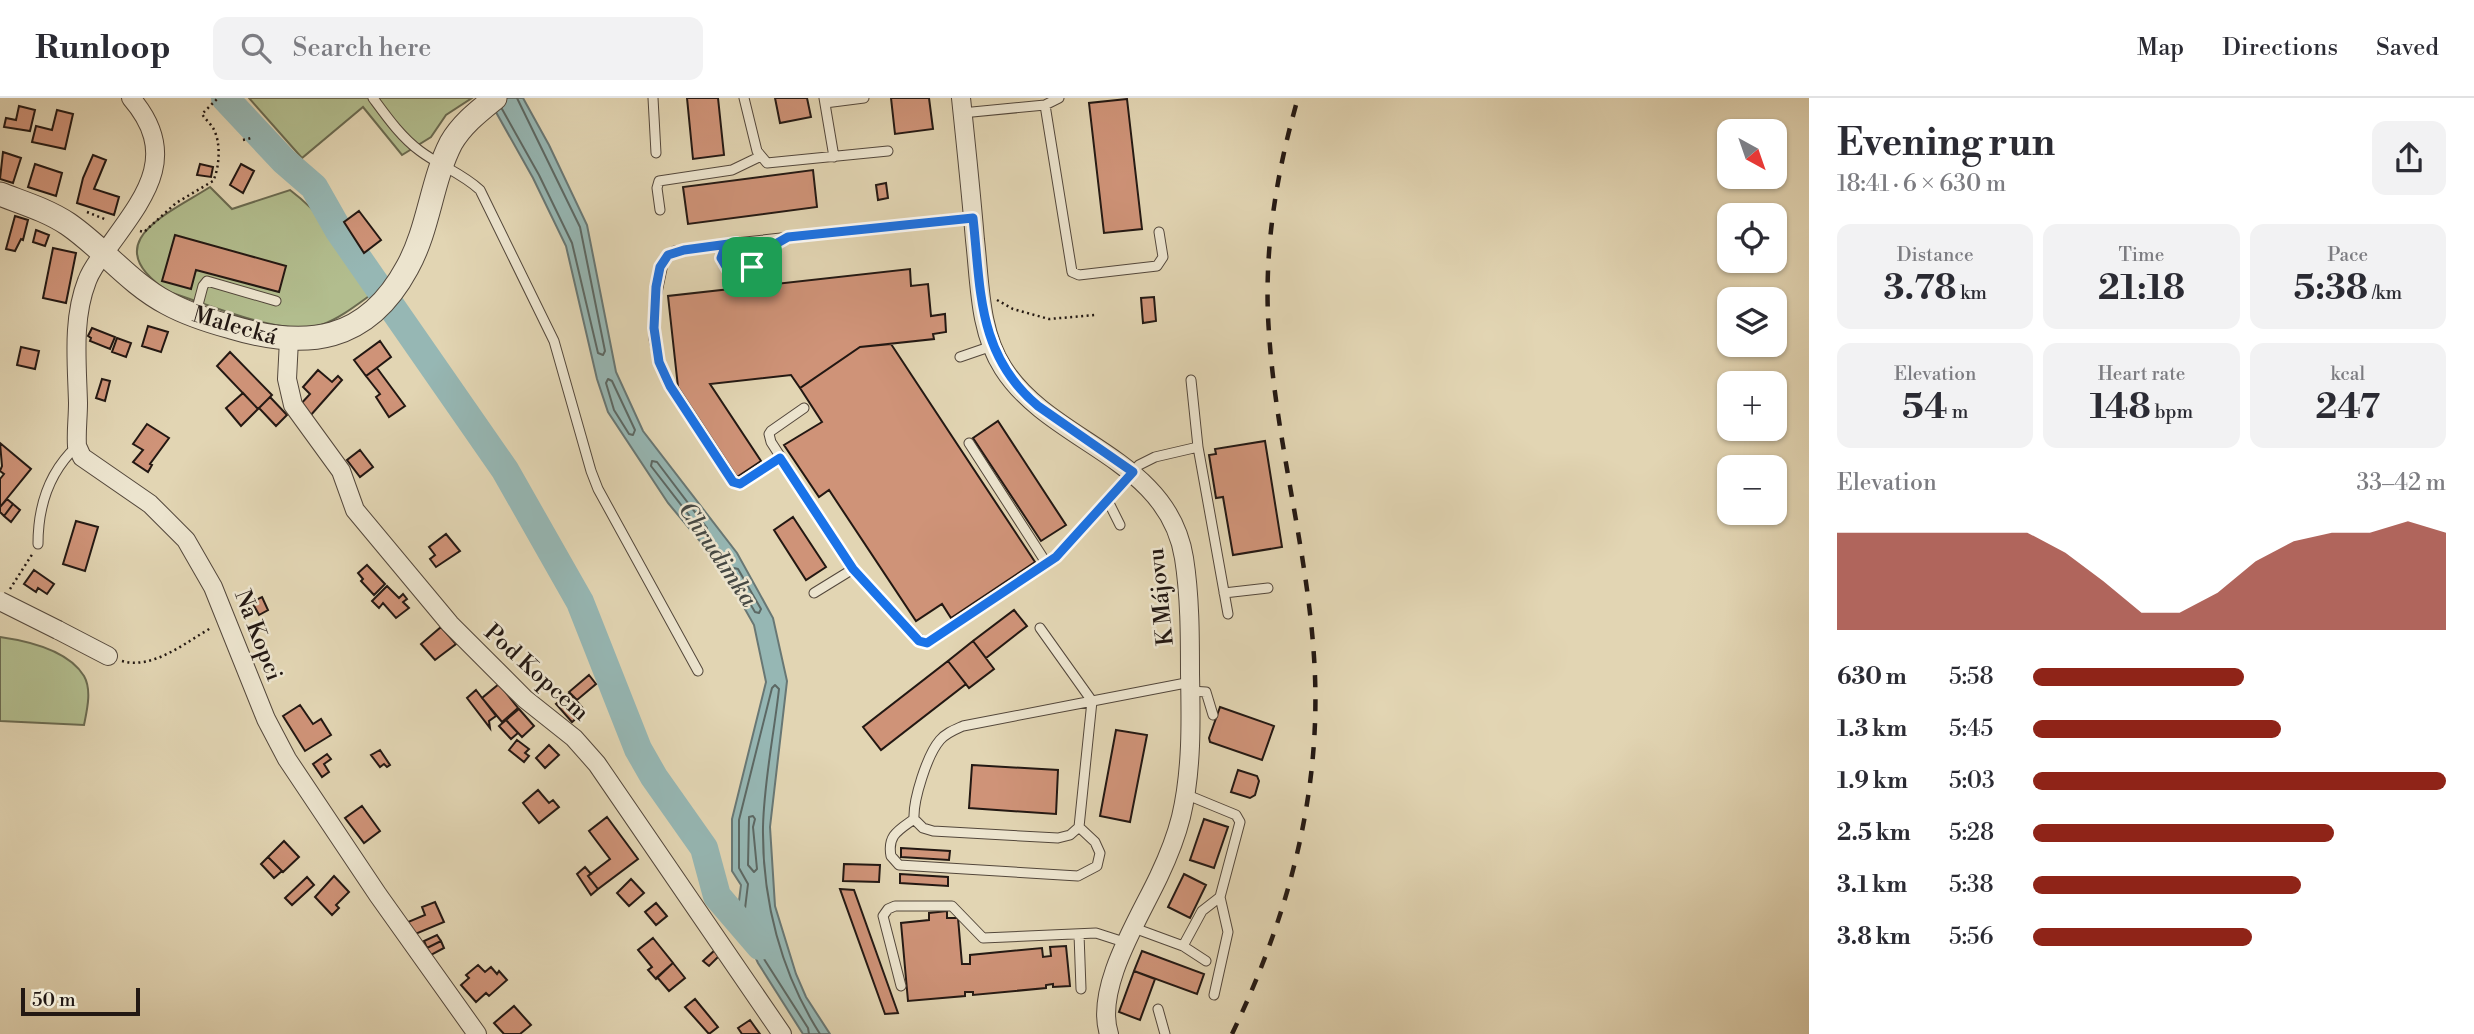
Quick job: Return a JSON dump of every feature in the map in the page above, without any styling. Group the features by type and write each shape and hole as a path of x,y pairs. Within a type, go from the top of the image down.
{"street":[{"path":"77,446 78,326 88,279 146,192 156,163 157,149 151,127 131,98"},
{"name":"Malecká","path":"0,194 58,218 151,294 195,316 256,334 304,340 337,333 358,323 381,305 397,284 418,246 442,164 452,142 486,105"},
{"name":"K Májovu","path":"961,106 982,302 992,346 1003,369 1024,395 1133,472 1161,503 1174,523 1182,546 1188,607 1191,687 1185,794 1169,853 1130,935 1107,1004 1106,1023 1109,1034"},
{"name":"Pod Kopcem","path":"289,340 287,369 290,397 341,471 355,510 450,624 525,699 574,738 597,764 782,1034"},
{"name":"Na Kopci","path":"77,446 82,457 150,504 176,527 202,564 227,619 266,719 287,759 363,874 477,1034"},
{"path":"3,598 108,656"}],"lane":[{"path":"373,98 404,137 421,152 466,177 480,190 554,341 598,489 698,671"},
{"path":"653,98 656,153"},
{"path":"744,98 759,157 772,164 888,151"},
{"path":"834,157 824,101 864,98"},
{"path":"961,106 1045,105 1059,98"},
{"path":"1045,105 1072,272 1079,275 1157,266 1163,257 1159,232"},
{"path":"660,210 657,188 659,181 732,170 759,157"},
{"path":"780,458 740,484 733,482 670,386 656,350 654,328 656,287 664,259 674,251 973,218"},
{"path":"736,243 724,250 721,258 728,270 740,272 752,267 766,251 788,237"},
{"path":"195,316 203,286 207,281 276,301"},
{"path":"960,357 992,346"},
{"path":"1191,380 1198,447 1228,614"},
{"path":"804,408 769,434 780,458 853,569 919,641 927,643 1047,564 1146,461 1198,447"},
{"path":"969,443 1047,564"},
{"path":"37,544 38,522 49,486 66,457 77,446"},
{"path":"1108,501 1120,526"},
{"path":"814,593 853,569"},
{"path":"1224,593 1268,587"},
{"path":"914,819 923,828 933,831 1045,837 1065,837 1079,827 1092,701 1040,628"},
{"path":"1079,827 1095,842 1100,853 1097,866 1078,876 899,865 891,856 890,839 895,832 914,819 916,800 932,753 945,735 963,726 1092,701 1191,687 1206,692 1213,715"},
{"path":"1185,794 1236,815 1240,822 1220,897 1228,932 1214,995"},
{"path":"1183,946 1202,911 1220,897"},
{"path":"901,986 883,916 888,909 895,906 952,906 983,938 1130,935 1183,946 1206,961"},
{"path":"1079,934 1082,989"},
{"path":"1158,1009 1165,1034"}],"path":[{"path":"124,226 144,232 176,203 214,181 218,165 217,144 214,131 202,114 218,98"},
{"path":"243,140 251,138"},
{"path":"982,302 998,300 1013,309 1049,319 1095,315"},
{"path":"3,598 37,544"},
{"path":"108,656 128,663 145,662 227,619"}],"green space":[{"path":"249,98 472,98 446,115 431,137 402,155 363,107 302,158"},
{"path":"210,187 232,209 290,190 326,224 376,291 336,318 305,328 286,327 245,318 169,292 148,275 138,259 138,244 146,231 159,219"},
{"path":"0,637 46,648 77,667 88,687 84,725 0,721"}],"water":[{"name":"Chrudimka","path":"488,98 523,98 549,145 587,225 616,372 643,431 737,553 773,618 787,681 770,827 775,906 796,974 806,997 830,1034 803,1034 758,963 737,917 741,885 732,871 732,819 766,682 754,625 720,565 668,503 608,412 597,379 566,246 533,178"}],"building":[{"path":"687,98 718,98 724,155 693,159"},
{"path":"775,98 807,98 811,117 780,123"},
{"path":"891,98 929,98 933,129 895,134"},
{"path":"1127,99 1142,229 1104,233 1089,103"},
{"path":"19,106 35,110 30,131 4,127 6,118 16,120"},
{"path":"57,110 73,114 65,149 32,142 36,126 52,130"},
{"path":"3,152 21,158 13,183 0,179"},
{"path":"93,155 106,160 94,189 119,197 114,215 77,203 83,178"},
{"path":"35,164 62,173 56,196 28,187"},
{"path":"200,164 213,167 211,177 197,175"},
{"path":"241,164 254,171 243,193 230,185"},
{"path":"813,170 817,207 688,224 683,187"},
{"path":"886,183 888,198 878,200 876,185"},
{"path":"359,211 381,240 364,253 344,222"},
{"path":"15,216 28,220 23,240 21,239 15,251 6,249"},
{"path":"36,230 49,235 45,246 33,242"},
{"path":"175,235 286,266 279,292 196,270 191,289 162,281"},
{"path":"53,248 76,253 66,303 43,298"},
{"path":"910,269 911,286 928,284 931,316 945,314 946,332 933,334 934,339 860,347 800,388 791,375 710,384 761,461 737,477 678,387 668,296"},
{"path":"1154,297 1156,321 1143,323 1141,298"},
{"path":"148,326 168,332 161,352 142,346"},
{"path":"92,328 115,337 110,349 90,341 88,336"},
{"path":"117,338 131,343 126,357 112,352"},
{"path":"380,341 391,357 366,376 354,360"},
{"path":"891,344 1035,562 951,618 942,604 916,621 829,490 819,497 784,445 822,422 800,388 860,347"},
{"path":"21,347 39,351 35,369 17,365"},
{"path":"230,352 272,395 258,409 217,366"},
{"path":"377,368 405,406 389,417 376,397 380,394 366,376"},
{"path":"318,370 332,382 338,376 342,380 310,416 299,406 310,394 303,387"},
{"path":"102,379 110,381 105,401 96,398"},
{"path":"243,393 258,409 241,426 226,408"},
{"path":"270,397 287,415 276,426 259,408"},
{"path":"998,421 1066,525 1041,541 973,438"},
{"path":"147,424 169,438 150,464 152,465 148,472 133,462 143,450 133,444"},
{"path":"1265,441 1282,547 1233,555 1223,497 1216,498 1209,455 1216,454 1215,449"},
{"path":"0,443 31,469 0,507 0,479 4,474 0,471"},
{"path":"360,450 373,467 360,477 347,460"},
{"path":"7,499 13,504 4,516 0,507"},
{"path":"13,504 20,510 11,522 4,516"},
{"path":"793,517 826,567 806,580 774,530"},
{"path":"76,521 98,527 85,571 63,564"},
{"path":"446,534 460,551 436,567 430,559 435,555 429,547"},
{"path":"367,565 385,584 374,595 361,581 363,579 358,573"},
{"path":"34,570 54,584 47,594 38,588 36,592 24,584"},
{"path":"387,586 399,598 403,594 407,599 403,602 409,608 396,618 383,603 379,608 372,601"},
{"path":"262,597 268,610 259,615 252,602"},
{"path":"1014,610 1027,626 986,658 973,641"},
{"path":"441,627 456,644 435,660 421,644"},
{"path":"973,641 994,669 969,688 948,661"},
{"path":"948,661 966,684 881,750 863,727"},
{"path":"589,675 596,684 577,700 569,692"},
{"path":"499,684 518,708 502,722 482,698"},
{"path":"476,690 496,716 489,721 490,728 467,698"},
{"path":"570,693 585,711 572,722 556,704"},
{"path":"300,705 313,724 321,719 331,735 305,751 283,716"},
{"path":"1220,707 1274,726 1262,760 1210,742"},
{"path":"519,709 534,726 522,737 506,720"},
{"path":"506,720 518,733 511,739 499,726"},
{"path":"1116,730 1147,735 1130,822 1100,816"},
{"path":"517,740 529,749 525,753 529,756 524,762 509,750"},
{"path":"549,745 559,755 545,768 536,758"},
{"path":"380,750 390,765 387,767 384,764 380,767 371,755"},
{"path":"327,754 331,759 324,764 329,772 322,777 313,764"},
{"path":"972,765 1058,770 1056,814 969,808"},
{"path":"1238,770 1257,776 1259,781 1255,795 1250,798 1231,792"},
{"path":"538,790 549,803 553,800 559,807 539,823 523,803"},
{"path":"362,806 380,831 364,843 345,818"},
{"path":"607,817 638,859 598,889 588,876 610,859 589,831"},
{"path":"1204,819 1228,827 1214,868 1190,860"},
{"path":"284,841 299,857 283,872 268,857"},
{"path":"901,848 950,851 949,860 901,857"},
{"path":"268,857 282,871 274,878 261,864"},
{"path":"844,864 880,865 879,882 843,881"},
{"path":"585,867 598,889 591,895 577,874"},
{"path":"900,874 948,877 948,886 900,883"},
{"path":"1184,874 1206,885 1190,918 1168,907"},
{"path":"334,876 349,892 336,905 339,908 332,915 315,897"},
{"path":"307,877 314,885 292,905 285,898"},
{"path":"631,879 644,893 629,906 617,893"},
{"path":"840,889 854,890 898,1013 885,1014"},
{"path":"435,902 444,922 413,935 408,922 425,915 422,907"},
{"path":"656,903 667,916 656,925 645,912"},
{"path":"947,911 947,918 958,918 962,964 970,964 970,955 1042,948 1043,957 1051,956 1050,947 1066,946 1070,986 1053,987 1053,984 1046,985 1046,988 973,995 973,992 965,992 965,996 908,1001 901,923 929,920 929,913"},
{"path":"437,935 441,941 427,948 424,941"},
{"path":"653,938 673,963 656,979 648,970 652,967 638,950"},
{"path":"441,941 444,948 431,955 427,948"},
{"path":"715,950 720,955 709,966 703,961"},
{"path":"1142,951 1204,974 1197,994 1134,971"},
{"path":"673,963 685,978 669,991 657,977"},
{"path":"478,965 485,972 491,967 497,974 499,971 507,980 489,996 486,993 476,1002 461,985 469,978 466,975"},
{"path":"1134,971 1155,979 1140,1020 1119,1012"},
{"path":"695,999 718,1027 709,1034 685,1007"},
{"path":"514,1006 531,1025 520,1034 504,1034 494,1023"},
{"path":"750,1020 760,1034 742,1034 738,1028"}],"waterway":[{"path":"225,98 284,161 314,187 339,231 505,470 580,602 638,749 654,777 704,848 717,896 760,946"}],"railway":[{"path":"1232,1034 1270,944 1285,897 1298,851 1313,755 1314,657 1310,616 1278,414 1268,303 1273,214 1283,156 1298,98"}],"route":[{"path":"973,218 984,317 992,346 1003,369 1024,395 1133,472 1056,557 932,641 919,641 853,569 780,458 740,484 733,482 663,373 656,350 654,307 660,267 664,259 674,251 736,243 724,250 721,258 724,266 734,272 752,267 772,246 788,237 973,218"}]}
